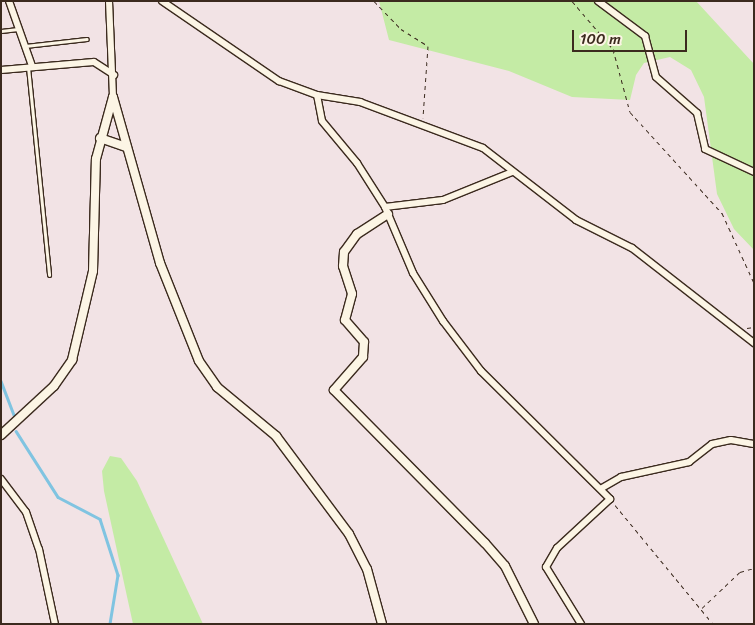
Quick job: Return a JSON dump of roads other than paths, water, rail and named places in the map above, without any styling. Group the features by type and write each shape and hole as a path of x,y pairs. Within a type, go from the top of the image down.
{"street":[{"path":"9,1 25,46 30,67"},
{"path":"1,435 54,386 72,360 93,272 100,138 113,96 114,75 109,1"},
{"path":"162,1 279,81 317,95 360,102 483,148 576,220 632,248 754,344"},
{"path":"598,1 645,36 656,77 697,113 705,148 754,172"},
{"path":"1,70 94,62 114,75"},
{"path":"317,95 322,121 357,162 387,211 413,273 481,371 582,475 602,488 610,499 557,548 546,567 581,624"},
{"path":"113,96 160,264 199,361 217,387 276,436 350,534 367,569 382,624"},
{"path":"100,138 126,147"},
{"path":"512,172 443,200 387,211 357,234 344,252 343,266 352,294 345,320 364,342 363,357 334,390 490,548 509,573 534,624"},
{"path":"602,488 621,477 689,462 712,444 731,440 754,444"},
{"path":"1,479 26,512 39,549 55,624"}],"lane":[{"path":"1,31 19,29"},
{"path":"25,46 87,39"},
{"path":"30,67 50,275"}],"waterway":[{"path":"1,381 14,415"},
{"path":"16,431 58,497 100,519 118,575 110,624"}]}
